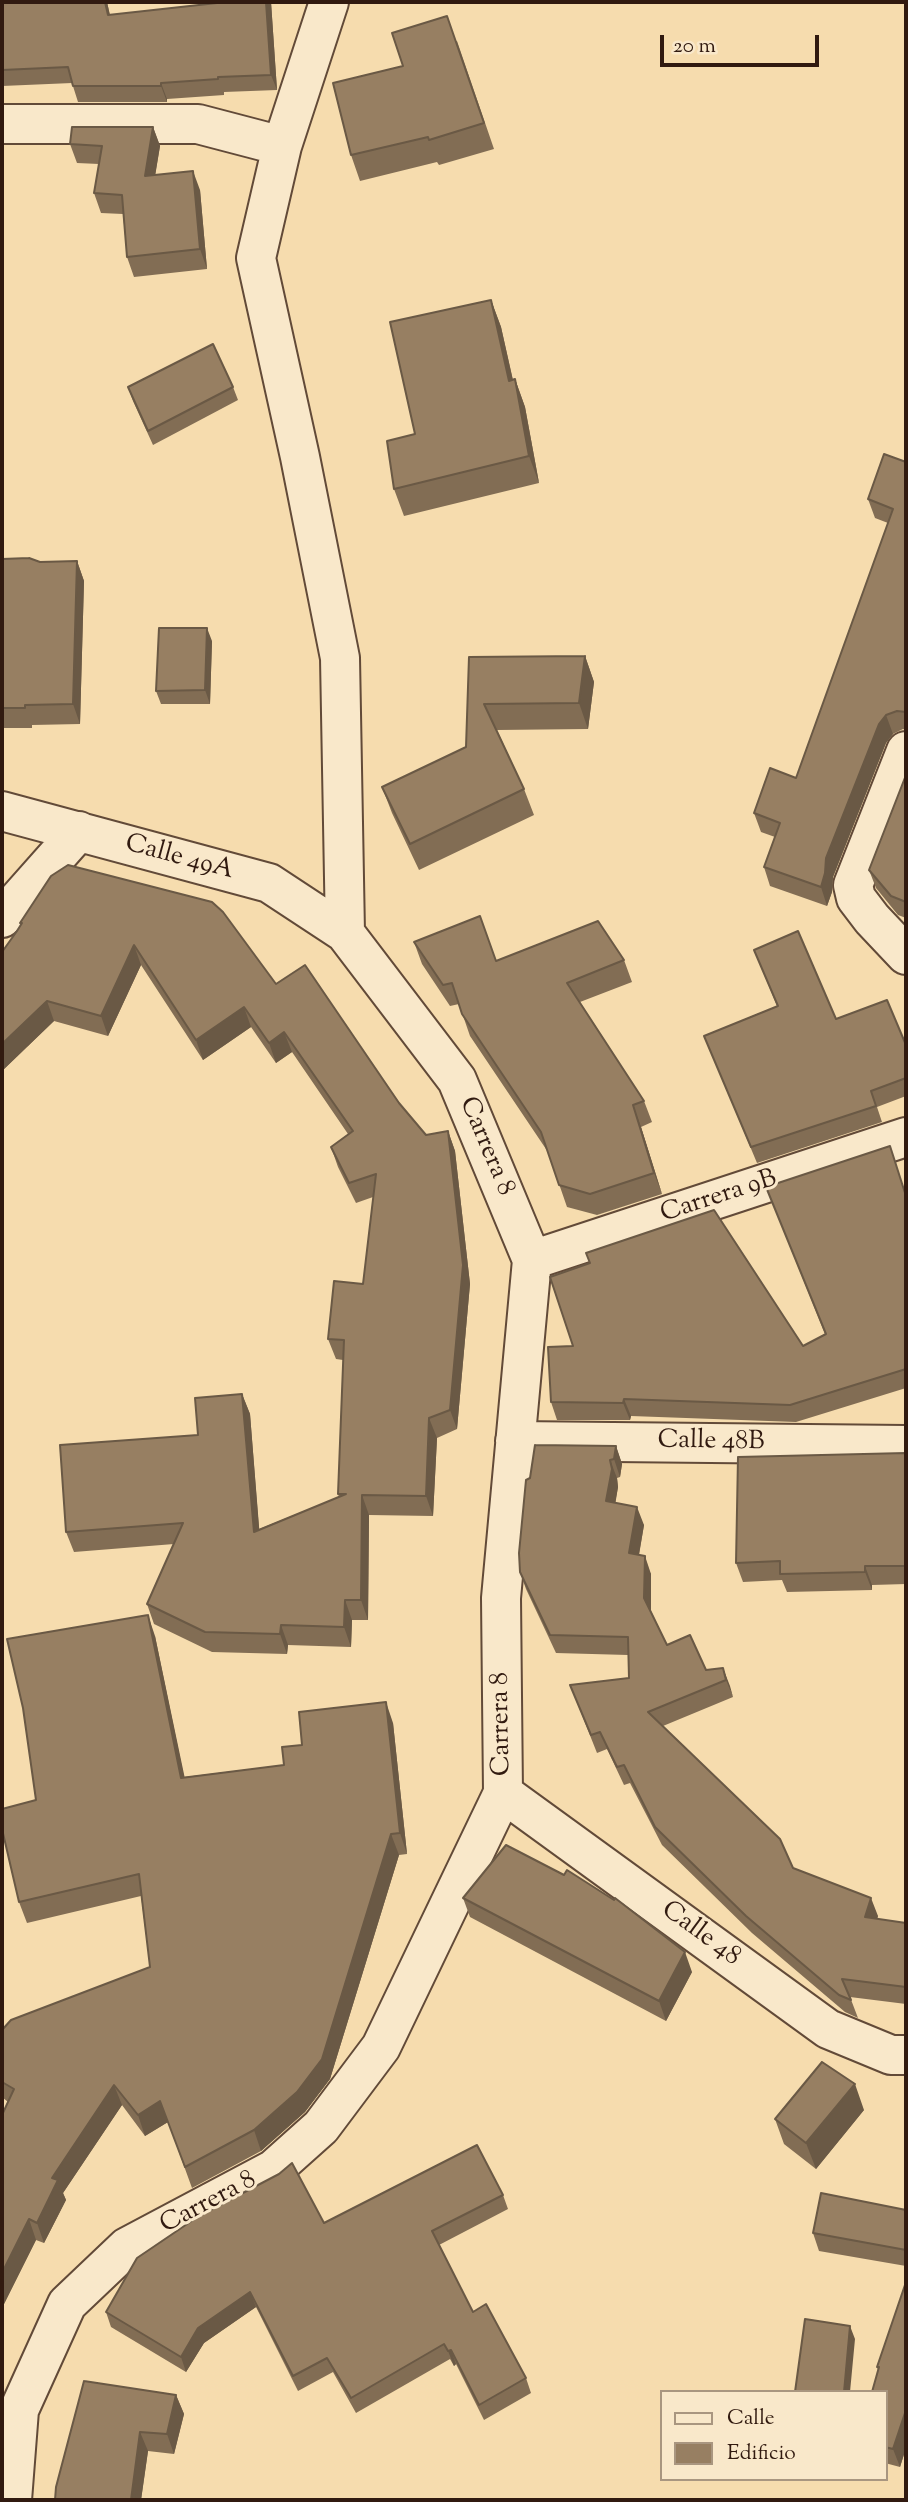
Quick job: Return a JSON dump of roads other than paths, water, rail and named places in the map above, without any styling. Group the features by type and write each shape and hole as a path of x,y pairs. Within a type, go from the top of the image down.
{"street":[{"path":"329,2 282,146 256,258 340,657 345,933"},
{"path":"2,124 198,124 282,146"},
{"path":"906,751 853,885 856,898 906,955"},
{"name":"Calle 49A","path":"2,811 269,883 345,933"},
{"path":"2,918 79,831"},
{"name":"Carrera 8","path":"12,2500 19,2410 67,2304 128,2248 274,2169 321,2127 381,2047 503,1793 501,1598 532,1260 457,1080 345,933"},
{"name":"Carrera 9B","path":"532,1260 906,1137"},
{"name":"Calle 48B","path":"515,1441 906,1445"},
{"name":"Calle 48","path":"503,1793 828,2029 891,2054 906,2055"}]}
